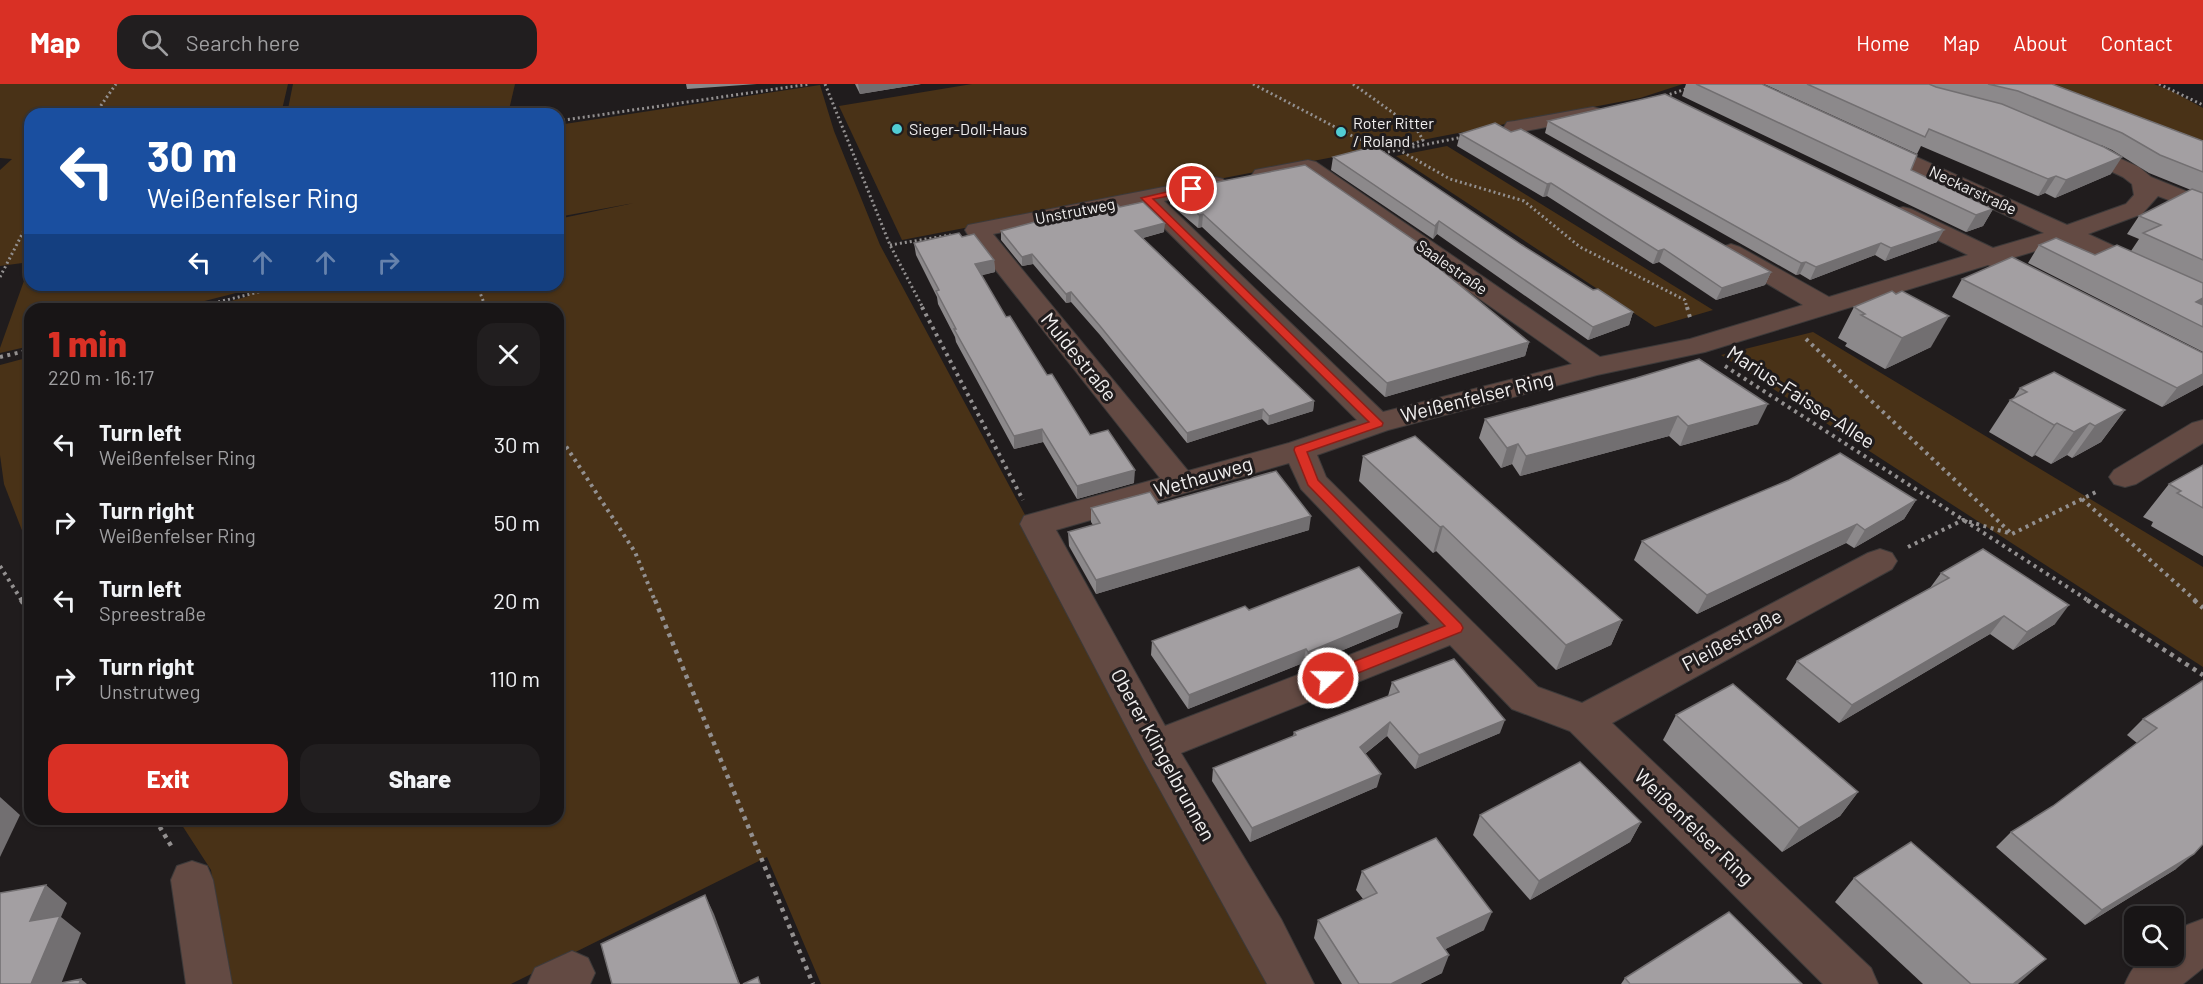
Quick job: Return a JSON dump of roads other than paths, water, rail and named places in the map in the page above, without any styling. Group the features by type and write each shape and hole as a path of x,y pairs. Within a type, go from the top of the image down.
{"street":[{"path":"1546,145 1515,127 1606,111 1664,96"},
{"name":"Neckarstraße","path":"1850,134 2203,297"},
{"path":"2052,135 2103,157 2131,172 2143,182 2203,206"},
{"name":"Unstrutweg","path":"977,230 1308,167"},
{"name":"Saalestraße","path":"1308,167 1595,367"},
{"name":"Weißenfelser Ring","path":"1855,984 1584,720 1525,698 1312,482 1300,450 1377,423 1595,367 1695,346 2066,234 2134,209 2146,196 2143,182"},
{"path":"1146,198 1377,423"},
{"path":"1884,204 2019,272"},
{"name":"Muldestraße","path":"977,230 1181,483"},
{"path":"1710,240 1823,306"},
{"path":"2125,477 2203,430"},
{"name":"Wethauweg","path":"1036,524 1300,450"},
{"name":"Oberer Klingelbrunnen","path":"1036,524 1156,746 1265,934 1291,984"},
{"name":"Pleißestraße","path":"1584,720 1880,561"},
{"path":"1156,746 1456,628"},
{"path":"192,880 209,984"},
{"path":"2148,984 2203,940"}],"place":[{"name":"Sieger-Doll-Haus","path":"897,129"},
{"name":"Roter Ritter / Roland","path":"1341,132"}]}
